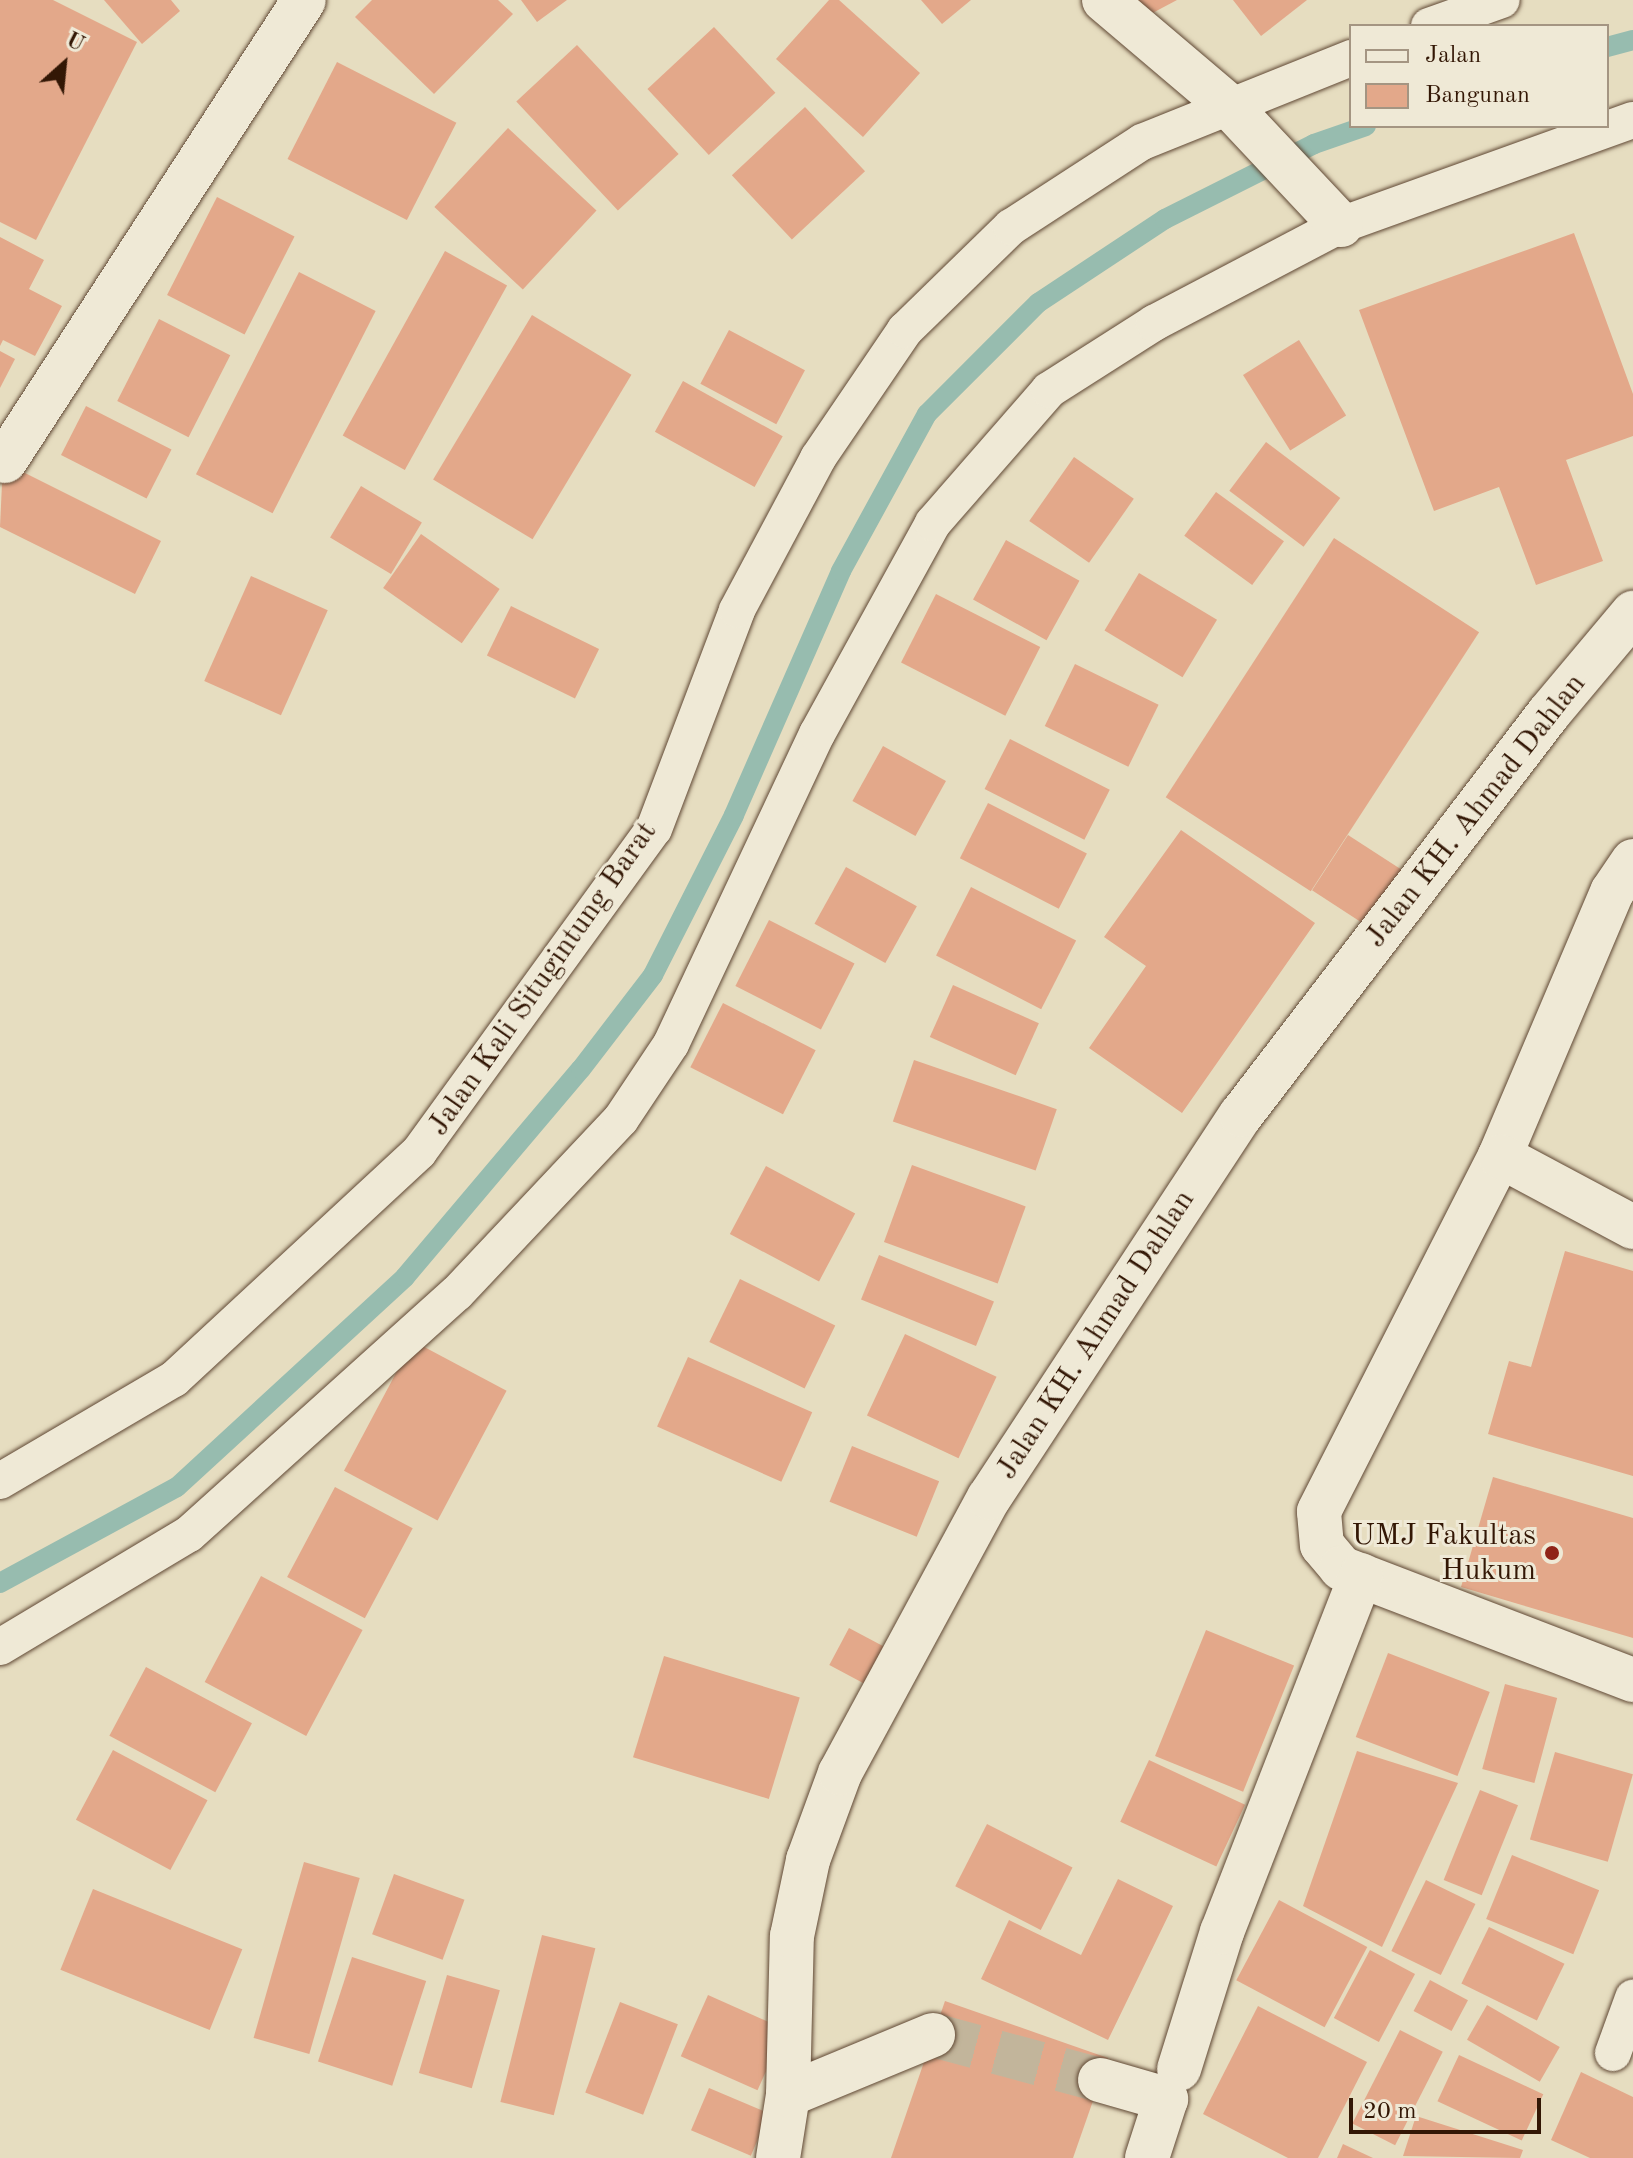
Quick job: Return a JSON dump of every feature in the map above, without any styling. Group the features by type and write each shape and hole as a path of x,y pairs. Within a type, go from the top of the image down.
{"street":[{"path":"5,461 304,0"},
{"path":"1104,0 1236,115 1330,212"},
{"name":"Jalan KH. Ahmad Dahlan","path":"778,2158 788,2095 792,1936 808,1860 840,1773 989,1498 1241,1115 1549,713 1633,613"},
{"path":"1633,861 1612,892 1500,1156 1319,1512 1322,1545 1341,1568 1633,1680"},
{"path":"1500,1156 1633,1227"},
{"path":"1179,2069 1222,1932 1361,1575"},
{"path":"788,2095 933,2035"},
{"path":"1100,2080 1166,2099 1147,2158"}],"lane":[{"path":"1435,24 1502,0"},
{"name":"Jalan Kali Situgintung Barat","path":"0,1481 174,1379 419,1152 654,829 737,610 818,458 905,330 1011,227 1142,142 1236,115 1349,59"},
{"path":"1609,127 1633,120"},
{"path":"0,1647 189,1534 457,1293 621,1119 671,1044 817,734 933,523 1049,390 1330,212 1607,128"},
{"path":"1613,2053 1633,1998"}],"building":[{"path":"0,0 53,0 137,42 36,240 0,222"},
{"path":"104,0 171,0 180,11 142,44"},
{"path":"372,0 498,0 513,14 434,94 355,17"},
{"path":"521,0 567,0 537,22"},
{"path":"829,0 839,0 920,73 863,137 776,59"},
{"path":"921,0 971,0 942,24"},
{"path":"1136,0 1177,0 1145,17"},
{"path":"1233,0 1307,0 1261,36"},
{"path":"714,27 775,93 709,155 647,89"},
{"path":"577,45 679,154 618,211 516,102"},
{"path":"337,62 456,123 407,220 288,159"},
{"path":"805,107 865,171 792,240 732,175"},
{"path":"508,128 596,211 523,290 434,207"},
{"path":"217,197 295,236 245,335 167,295"},
{"path":"1574,233 1633,394 1633,436 1566,460 1603,561 1536,585 1499,487 1434,511 1359,310"},
{"path":"0,237 44,260 29,289 62,306 35,356 3,340 0,346"},
{"path":"445,251 507,285 405,470 343,436"},
{"path":"299,272 376,311 273,513 196,474"},
{"path":"532,315 631,375 533,539 433,480"},
{"path":"159,319 230,355 189,437 117,401"},
{"path":"729,330 805,370 776,424 700,384"},
{"path":"1299,340 1346,415 1290,450 1243,375"},
{"path":"0,351 15,359 0,388"},
{"path":"683,381 783,436 755,487 655,432"},
{"path":"86,406 172,450 147,499 61,455"},
{"path":"1266,442 1340,498 1304,547 1229,491"},
{"path":"1074,457 1134,499 1089,563 1029,521"},
{"path":"3,462 161,541 135,594 0,527"},
{"path":"361,486 422,523 391,574 330,537"},
{"path":"1216,492 1284,541 1252,585 1184,536"},
{"path":"421,534 500,589 462,643 383,588"},
{"path":"1334,538 1479,632 1311,891 1166,797"},
{"path":"1006,540 1079,581 1047,640 973,599"},
{"path":"1139,573 1217,620 1182,677 1104,630"},
{"path":"251,576 328,610 281,715 204,681"},
{"path":"936,594 1040,647 1005,716 901,663"},
{"path":"511,606 599,649 575,698 487,655"},
{"path":"1075,664 1159,705 1128,767 1045,726"},
{"path":"1010,739 1110,790 1084,840 985,789"},
{"path":"883,746 946,781 915,836 852,801"},
{"path":"988,803 1087,853 1059,909 960,858"},
{"path":"1181,830 1315,923 1182,1113 1089,1048 1146,966 1104,937"},
{"path":"1348,835 1407,873 1371,928 1312,890"},
{"path":"846,867 917,906 885,963 814,924"},
{"path":"971,887 1076,941 1041,1009 936,956"},
{"path":"769,920 855,964 821,1030 735,986"},
{"path":"953,985 1039,1023 1016,1075 930,1037"},
{"path":"723,1003 816,1050 783,1114 690,1067"},
{"path":"914,1060 1057,1109 1036,1171 893,1121"},
{"path":"912,1165 1026,1206 998,1283 884,1242"},
{"path":"766,1166 855,1213 819,1281 730,1234"},
{"path":"1565,1251 1633,1271 1633,1476 1488,1434 1509,1361 1531,1367"},
{"path":"879,1255 994,1301 976,1346 861,1300"},
{"path":"740,1279 835,1325 805,1388 709,1342"},
{"path":"905,1334 997,1377 959,1458 867,1416"},
{"path":"413,1341 507,1391 438,1521 344,1471"},
{"path":"688,1357 812,1412 781,1482 657,1426"},
{"path":"852,1446 939,1481 917,1537 830,1502"},
{"name":"UMJ Fakultas Hukum","path":"1493,1477 1633,1518 1633,1638 1461,1587"},
{"path":"335,1487 413,1528 365,1618 287,1577"},
{"path":"261,1576 363,1630 306,1736 205,1682"},
{"path":"849,1628 893,1651 873,1689 829,1665"},
{"path":"1206,1630 1294,1666 1243,1792 1155,1756"},
{"path":"1388,1653 1490,1692 1458,1776 1356,1737"},
{"path":"664,1656 800,1698 769,1799 633,1757"},
{"path":"146,1667 252,1723 215,1792 109,1736"},
{"path":"1505,1684 1557,1698 1534,1783 1482,1769"},
{"path":"113,1750 207,1800 170,1870 76,1820"},
{"path":"1357,1751 1458,1783 1382,1947 1303,1906"},
{"path":"1555,1752 1633,1774 1608,1862 1530,1839"},
{"path":"1149,1760 1245,1805 1216,1866 1120,1822"},
{"path":"1480,1790 1518,1805 1482,1895 1444,1880"},
{"path":"987,1824 1073,1868 1041,1930 955,1886"},
{"path":"1512,1855 1599,1890 1573,1954 1486,1919"},
{"path":"304,1862 360,1878 309,2054 254,2038"},
{"path":"394,1874 464,1900 443,1960 372,1934"},
{"path":"1118,1879 1173,1906 1108,2040 981,1979 1009,1920 1081,1955"},
{"path":"1426,1880 1475,1904 1441,1975 1391,1951"},
{"path":"93,1889 242,1949 210,2030 60,1970"},
{"path":"1279,1900 1367,1947 1325,2027 1236,1980"},
{"path":"1489,1927 1564,1964 1537,2020 1461,1984"},
{"path":"542,1935 595,1948 554,2115 500,2102"},
{"path":"1370,1950 1415,1974 1379,2042 1334,2018"},
{"path":"352,1957 426,1981 392,2086 318,2062"},
{"path":"447,1975 500,1990 472,2088 419,2073"},
{"path":"1430,1980 1468,2000 1452,2031 1414,2011"},
{"path":"708,1995 785,2029 757,2090 681,2056"},
{"path":"945,2001 1108,2058 1073,2158 891,2158"},
{"path":"620,2002 678,2024 643,2115 585,2093"},
{"path":"1487,2005 1560,2047 1540,2082 1467,2040"},
{"path":"1258,2006 1367,2062 1318,2158 1288,2158 1203,2114"},
{"path":"1400,2030 1443,2052 1395,2145 1352,2124"},
{"path":"1459,2055 1543,2094 1522,2141 1437,2101"},
{"path":"1581,2072 1633,2097 1633,2158 1590,2158 1551,2140"},
{"path":"709,2088 769,2113 751,2156 691,2130"},
{"path":"1416,2116 1523,2150 1520,2158 1403,2156"},
{"path":"1343,2144 1373,2158 1337,2158"}],"waterway":[{"path":"1609,46 1633,40"},
{"path":"0,1583 177,1487 405,1277 581,1069 653,975 734,815 841,571 927,414 1038,303 1165,219 1314,144 1360,128"}],"tunnel":[{"path":"933,2035 1100,2080"}],"place":[{"name":"UMJ Fakultas Hukum","path":"1552,1553"}]}
